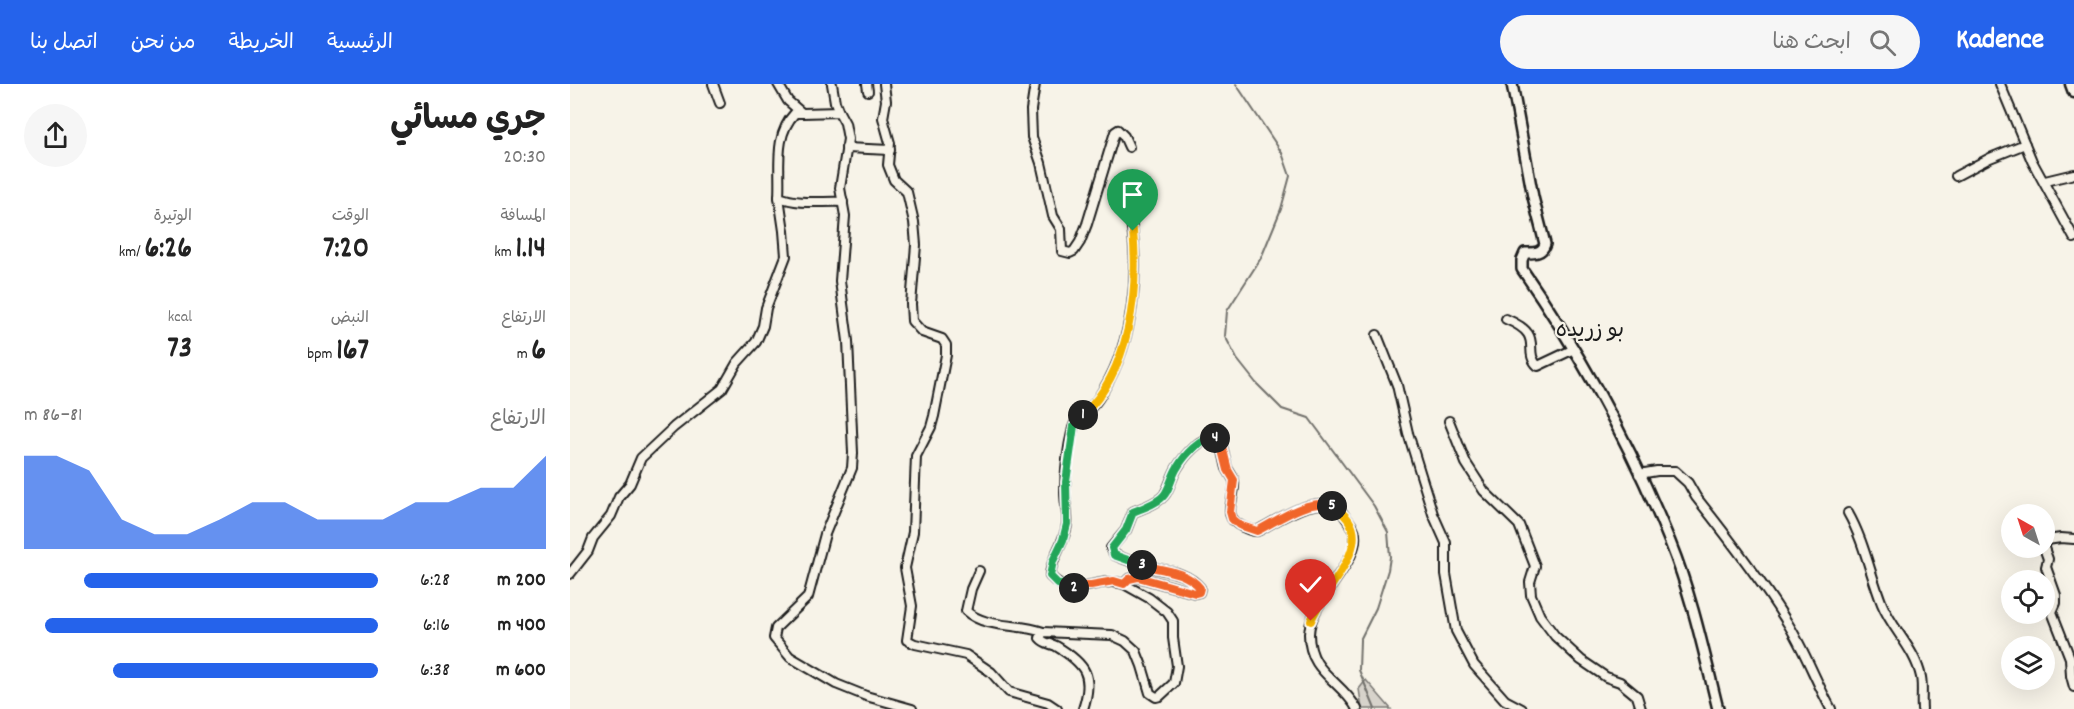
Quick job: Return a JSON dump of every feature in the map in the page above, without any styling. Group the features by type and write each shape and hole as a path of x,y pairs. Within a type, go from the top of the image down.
{"main road":[{"path":"2071,84 2074,92"}],"street":[{"path":"713,84 720,104"},
{"path":"778,84 789,101 802,113"},
{"path":"832,84 835,102 848,131 840,188 845,233 840,281 851,383 852,468 825,534 808,597 776,628 774,638 790,657 836,684 866,696 912,709"},
{"path":"884,84 886,101 883,118 890,143 888,165 894,180 907,192 914,222 916,245 911,304 912,321 919,330 942,339 946,345 945,364 933,422 916,456 914,526 905,568 912,606 907,639 915,644 966,655 991,672 1009,692 1048,703 1058,709"},
{"path":"1035,84 1031,110 1032,137 1041,163 1053,216 1060,229 1062,251 1070,253 1080,242 1100,187 1107,153 1115,132 1118,130 1121,132 1128,147"},
{"path":"1512,84 1533,197 1545,244 1543,249 1537,253 1526,254 1522,260 1522,269 1574,349 1625,443 1639,474 1674,554 1703,643 1718,709"},
{"path":"2000,84 2032,161 2045,181 2074,238"},
{"path":"570,574 588,551 593,538 611,516 619,497 630,484 641,458 674,427 722,389 733,370 756,342 786,256 779,197 779,152 782,135 795,114 839,112"},
{"path":"1956,176 1990,158 2025,144"},
{"path":"846,148 890,150"},
{"path":"2045,181 2074,174"},
{"path":"779,197 801,203 843,202"},
{"path":"979,571 971,589 966,611 971,615 986,621 1008,626 1028,627 1043,632 1112,635 1125,641 1136,651 1150,693 1156,697 1160,696 1174,683 1177,666 1173,621 1167,612 1149,598 1124,584 1114,581 1078,589 1058,584 1050,576 1053,561 1063,540 1067,524 1066,482 1074,426 1094,405 1103,391 1118,363 1125,338 1135,281 1131,220"},
{"path":"1506,320 1524,329 1530,336 1532,357 1538,366 1574,349"},
{"path":"1377,335 1397,385 1408,433 1433,514 1446,543 1446,574 1456,631 1474,665 1505,700 1522,709"},
{"path":"1449,421 1466,463 1484,491 1519,525 1535,566 1530,582 1531,595 1540,616 1556,636 1581,660 1606,677 1620,682 1637,696 1641,709"},
{"path":"1124,584 1129,579 1138,577 1195,593 1199,592 1200,588 1197,584 1179,573 1143,566 1114,555 1112,548 1126,530 1133,512 1165,495 1177,468 1188,455 1208,437 1216,438 1221,442 1228,470 1234,480 1230,512 1232,519 1239,525 1257,531 1303,507 1329,504 1341,511 1354,528 1354,542 1349,558 1318,603 1309,633 1311,646 1324,674 1347,693 1357,709"},
{"path":"1639,474 1675,471 1688,483 1786,620 1832,709"},
{"path":"1848,513 1859,532 1864,554 1883,605 1893,626 1912,654 1921,676 1922,709"},
{"path":"2055,539 2074,539"},
{"path":"2047,558 2046,567 2056,595 2056,603 2052,612 2070,658 2074,687"},
{"path":"1043,632 1040,638 1042,641 1075,658 1084,668 1089,687 1083,709"}],"shaded area":[{"path":"1366,680 1391,709 1362,709 1359,689"}],"waterway":[{"path":"1236,84 1282,153 1290,176 1281,209 1261,258 1227,311 1225,336 1237,359 1256,383 1282,409 1309,418 1374,506 1388,532 1390,557 1388,570 1376,608 1360,640 1359,670 1375,709"}],"district":[{"name":"بو زريده","path":"1590,331"}],"route":[{"path":"1133,231 1135,281 1125,338 1118,363 1103,391 1094,405 1074,426 1065,494 1067,524 1063,540 1050,568 1050,576 1058,584 1078,589 1114,581 1124,584 1129,579 1138,577 1195,593 1199,592 1200,588 1197,584 1179,573 1143,566 1114,555 1112,548 1126,530 1133,512 1152,504 1165,495 1177,468 1188,455 1208,437 1216,438 1221,442 1228,470 1234,480 1230,512 1232,519 1239,525 1257,531 1303,507 1313,504 1329,504 1341,511 1354,528 1355,536 1349,558 1318,603 1311,621"}]}
